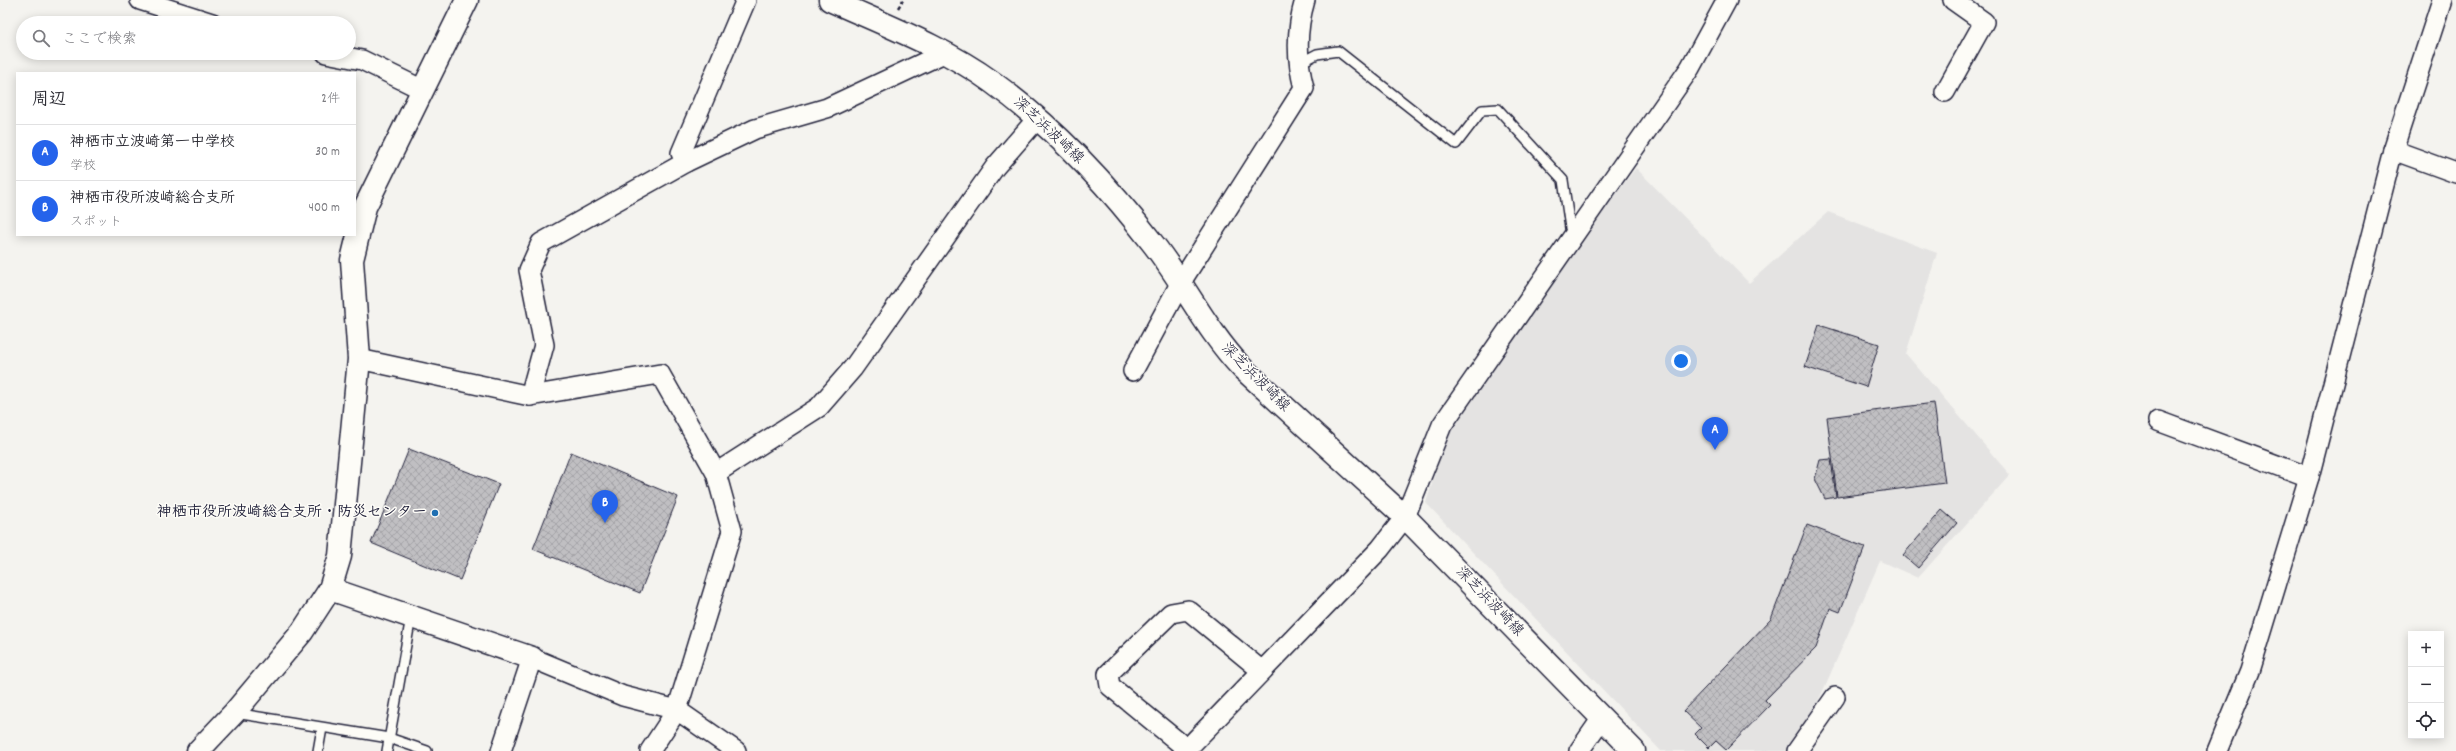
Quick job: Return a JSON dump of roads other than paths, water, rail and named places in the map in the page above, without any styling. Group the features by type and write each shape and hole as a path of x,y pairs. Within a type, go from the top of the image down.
{"main road":[{"path":"198,751 234,713 302,632 330,589 340,556 359,359 352,260 365,207 467,0"},
{"name":"深芝浜波崎線","path":"830,0 944,53 992,82 1037,119 1117,198 1182,282 1206,323 1225,351 1405,516 1634,751"},
{"path":"330,589 532,658"}],"street":[{"path":"140,0 190,16"},
{"path":"686,162 682,152 746,0"},
{"path":"1133,371 1182,282 1304,88 1298,64 1299,20 1305,0"},
{"path":"1262,671 1188,610 1171,613 1108,674 1110,686 1186,750 1380,549 1405,516 1442,425 1690,68 1727,0"},
{"path":"1945,92 1984,22 1953,0"},
{"path":"2217,751 2250,671 2309,476 2393,150 2442,0"},
{"path":"530,396 544,345 529,270 541,243 686,162 754,129 827,108 944,53"},
{"path":"356,59 362,60 423,90"},
{"path":"716,473 819,407 853,368 995,167 1037,119"},
{"path":"2393,150 2456,174"},
{"path":"359,359 530,396 660,374 716,473 732,531 677,710 650,751"},
{"path":"2158,420 2309,476"},
{"path":"501,751 532,658 623,696 677,710 736,751"},
{"path":"1797,751 1835,697"},
{"path":"1579,751 1602,718"}],"lane":[{"path":"1298,64 1317,54 1338,50 1456,144 1482,110 1498,109 1563,180 1570,228 1575,233"},
{"path":"387,751 411,616"},
{"path":"234,713 389,738 426,751"},
{"path":"318,751 322,728"}],"place":[{"name":"神栖市立波崎第一中学校","path":"1715,450"},
{"name":"神栖市役所波崎総合支所・防災センター","path":"435,513"},
{"name":"神栖市役所波崎総合支所","path":"605,523"}]}
